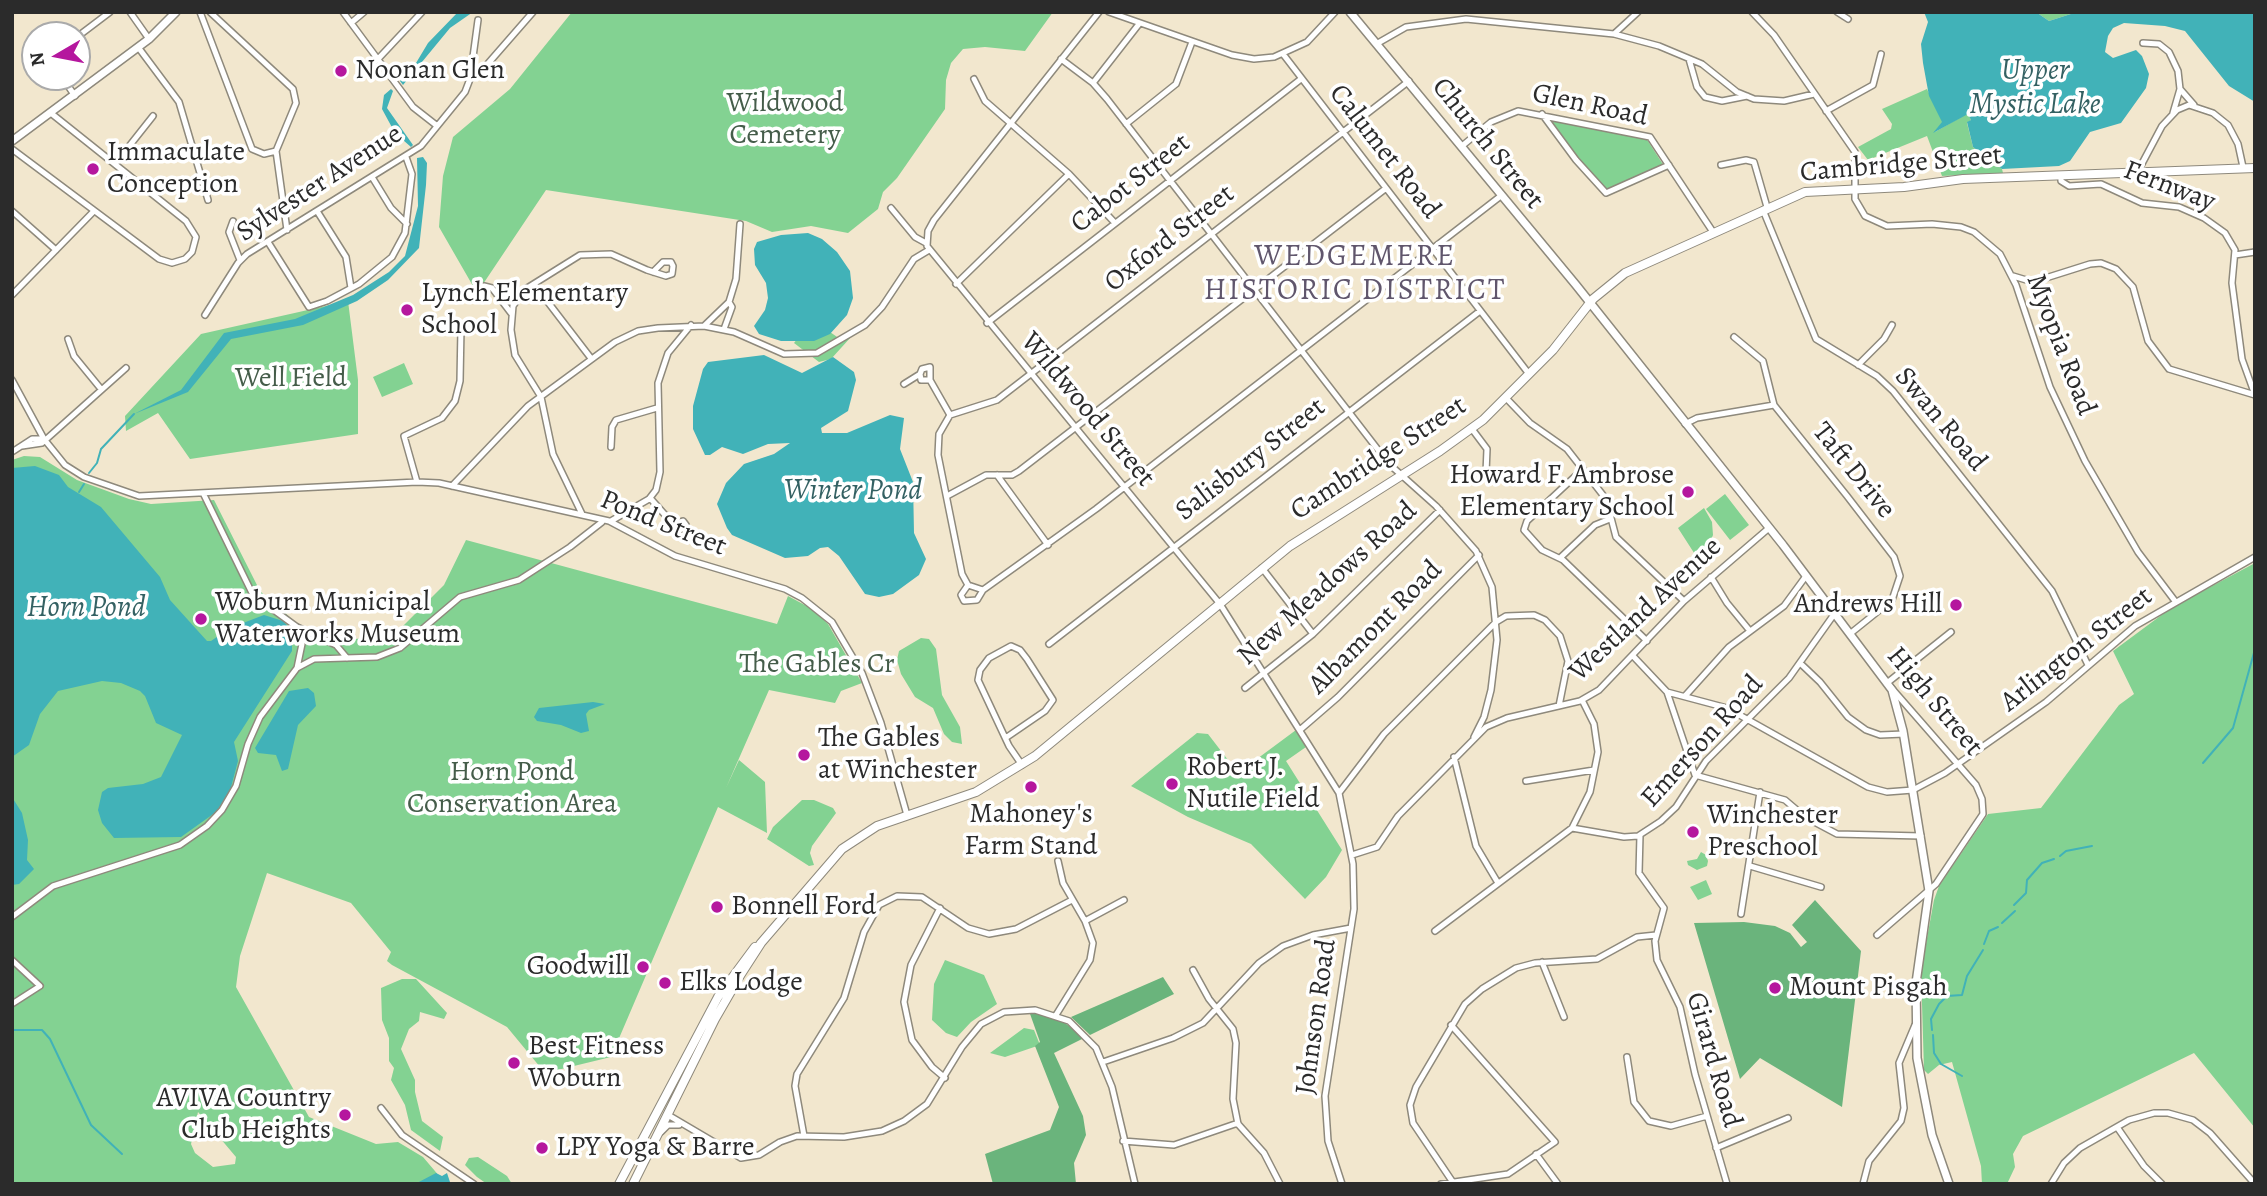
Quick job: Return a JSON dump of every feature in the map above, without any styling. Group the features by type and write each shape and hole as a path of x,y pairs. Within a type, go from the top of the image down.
{"highway":[{"name":"Cambridge Street","path":"619,1184 718,997 741,962 761,943 842,849 870,830 967,796 1022,765 1303,536 1472,429 1506,398 1567,334 1589,304 1630,270 1805,192 1904,187 1963,179 2255,168"},
{"name":"Cambridge Street","path":"633,1184 726,999 761,943"},
{"path":"681,1066 690,1069"}],"main road":[{"path":"12,141 52,114 149,39 176,12"},
{"name":"Church Street","path":"1350,12 1589,304"},
{"name":"High Street","path":"1589,304 1769,528 1887,682"},
{"path":"1887,682 1898,706 1904,734 1929,891"},
{"name":"High Street","path":"1916,1025 1919,955 1929,891"},
{"path":"1916,1025 1921,1086 1932,1135 1949,1184"}],"street":[{"path":"91,26 110,12"},
{"path":"130,12 149,39"},
{"path":"200,12 252,149 264,154 275,151"},
{"path":"210,12 293,89 296,103 275,151 287,230"},
{"path":"343,12 413,107 436,125"},
{"path":"351,23 364,12"},
{"path":"378,59 422,12"},
{"path":"470,79 485,67 533,12"},
{"path":"891,208 915,237 926,243 934,220 1099,12"},
{"path":"1109,12 1242,58 1283,54 1318,33 1335,12"},
{"path":"1490,20 1500,12"},
{"path":"1614,34 1638,12"},
{"path":"1752,12 1760,19 1855,152 1857,189"},
{"path":"1760,19 1768,12"},
{"path":"1837,12 1848,19"},
{"path":"470,79 478,20"},
{"path":"1378,43 1406,27 1459,20 1490,20 1614,34 1689,58 1747,96 1770,103 1814,94"},
{"path":"1093,83 1139,24"},
{"path":"1126,124 1176,84 1192,42"},
{"path":"2137,173 2145,154 2171,116 2180,89 2177,66 2169,52 2159,44 2143,43"},
{"path":"138,47 179,102 208,200"},
{"name":"Calumet Road","path":"1283,54 1529,374"},
{"path":"1826,111 1872,85 1881,54"},
{"path":"1689,58 1697,87 1705,97 1722,101 1747,96"},
{"path":"1061,59 1093,83 1389,464 1440,510 1479,555 1492,587 1496,622 1496,665 1484,717 1474,737"},
{"name":"Sylvester Avenue","path":"205,315 240,260 421,146 464,92 470,79"},
{"path":"974,79 980,95 1069,174 1115,223"},
{"name":"Cabot Street","path":"987,323 1301,79"},
{"name":"Oxford Street","path":"950,415 996,400 1409,81"},
{"path":"2180,89 2194,105 2213,113 2228,125 2239,147 2243,167"},
{"path":"72,91 75,96"},
{"path":"2171,116 2183,107 2194,105"},
{"name":"Glen Road","path":"1462,146 1505,114 1518,111 1650,137 1713,232"},
{"path":"12,149 166,262 185,259 192,252 196,237 191,225 52,114"},
{"path":"1542,114 1576,160 1606,193 1614,192 1669,165"},
{"path":"116,164 153,116"},
{"path":"268,242 309,307 320,305 351,288 387,262 396,252 407,224 412,174 406,157"},
{"name":"Swan Road","path":"1721,165 1746,160 1755,162 1765,208 1814,336 1893,391 2038,571 2057,600 2088,665"},
{"path":"956,284 1069,174"},
{"name":"Fernway","path":"2061,176 2066,185 2101,184 2142,203 2169,205 2204,218 2232,240 2235,255"},
{"path":"372,177 391,208 407,224"},
{"path":"947,496 981,477 1012,475 1019,471 1385,189"},
{"name":"Myopia Road","path":"1857,189 1858,206 1872,221 1887,226 1931,224 1961,227 1993,247 2012,275 2042,368 2085,461 2138,552 2175,601"},
{"path":"970,586 961,595 964,601 977,600 983,590 1048,545 1502,195"},
{"path":"12,211 56,250"},
{"path":"12,295 94,211"},
{"path":"317,211 346,257 351,288"},
{"path":"233,221 229,232 240,260"},
{"path":"724,329 732,307 730,302 736,279 740,224"},
{"name":"Wildwood Street","path":"926,243 987,323 1220,604 1339,793 1352,855"},
{"path":"452,486 508,425 541,397 590,357 638,331 704,326 724,329 784,354 817,353 864,325 882,307 914,259 929,250"},
{"path":"2255,252 2235,255 2232,283 2242,359 2255,395"},
{"path":"582,514 554,454 541,397 515,355 512,313 517,299 534,284 580,255 611,254 653,272"},
{"path":"2012,275 2033,282 2090,264 2101,263 2116,269 2133,287 2148,341 2169,369 2255,395"},
{"path":"534,284 590,357"},
{"path":"484,286 492,288 512,313"},
{"path":"704,326 730,302"},
{"name":"Salisbury Street","path":"1049,643 1480,311"},
{"path":"611,521 650,498 656,490 660,472 658,383 665,360 691,325"},
{"path":"1858,365 1884,339 1892,325"},
{"path":"417,482 404,436 442,418 455,401 460,381 461,328"},
{"path":"1685,425 1695,418 1774,405 1763,361 1734,337"},
{"path":"68,338 72,352 101,389"},
{"path":"904,384 920,374 922,369 930,367 930,380 950,415 937,441 947,496 962,574 970,586 983,590"},
{"path":"12,452 22,446 38,445 126,368"},
{"path":"920,374 921,380 930,380"},
{"name":"Pond Street","path":"12,380 44,439 69,468 99,483 144,497 417,482 452,486 611,521 675,556 785,589 808,601 827,617 848,646 871,695 907,815"},
{"path":"1506,398 1530,423 1564,446 1606,499 1610,519 1619,540 1684,601"},
{"name":"Taft Drive","path":"1774,405 1891,553 1898,566 1898,586 1892,600 1851,633"},
{"path":"611,447 612,427 616,420 657,408"},
{"path":"1472,429 1487,449 1486,473"},
{"path":"1583,468 1527,521 1523,528 1542,550 1560,558 1647,641"},
{"path":"996,475 1048,545"},
{"path":"204,495 253,595 297,627 337,645 347,658"},
{"path":"650,498 674,525"},
{"name":"New Meadows Road","path":"1245,688 1314,634 1440,510"},
{"path":"1560,558 1595,525 1610,519"},
{"path":"12,917 53,886 180,845 207,826 222,810 236,786 248,744 260,717 298,668 314,659 377,657 400,648 419,634 449,604 472,592 519,580 566,550 602,522"},
{"name":"Westland Avenue","path":"1352,855 1377,848 1398,816 1474,737 1507,718 1582,700 1599,690 1684,601 1769,528"},
{"name":"Albamont Road","path":"1300,729 1338,697 1479,555"},
{"name":"Arlington Street","path":"1913,790 1957,765 2046,702 2126,633 2175,601 2255,557"},
{"path":"1262,568 1314,634"},
{"path":"1711,576 1727,603 1750,631"},
{"path":"1685,696 1729,647 1784,606 1806,576"},
{"name":"Emerson Road","path":"1572,828 1610,836 1640,835 1676,807 1695,775 1776,692 1835,613"},
{"path":"1339,793 1384,734 1496,622 1506,616 1534,615 1545,620 1560,636 1568,661 1559,706"},
{"path":"297,627 302,644 298,668"},
{"path":"1887,682 1951,632"},
{"path":"1007,737 1045,710 1053,700 1020,650 1011,646 989,658 978,676 980,688 1007,737 1009,746 1022,765"},
{"path":"1633,656 1667,691 1695,775 1784,800 1805,817 1837,834 1921,836"},
{"path":"1800,663 1820,682 1847,717 1866,730 1881,735 1904,734"},
{"name":"High Street","path":"1887,682 1980,790 1984,808 1979,822 1929,891"},
{"path":"1667,691 1709,701 1747,719 1868,787 1887,792 1913,790"},
{"path":"1435,931 1572,828 1590,792 1598,742 1594,724 1582,700"},
{"path":"1454,757 1476,846 1498,883"},
{"path":"1526,781 1594,770"},
{"path":"1741,914 1760,792"},
{"name":"Girard Road","path":"1640,835 1639,873 1664,908 1656,935 1657,960 1680,1007 1727,1184"},
{"name":"Johnson Road","path":"1342,1184 1328,1140 1325,1096 1351,928 1354,890 1352,855"},
{"path":"1056,1015 1090,960 1093,943 1085,921 1063,883 1058,861"},
{"path":"1750,866 1821,887"},
{"path":"1877,935 1900,912 1929,891"},
{"path":"804,1136 795,1086 797,1074 844,998 871,915 879,905 897,896 922,897 968,928 989,934 1016,929 1072,900"},
{"path":"1085,921 1124,900"},
{"path":"940,908 911,965 904,1002 912,1040 945,1078"},
{"path":"1103,1062 1182,1034 1203,1023 1271,953 1313,935 1351,928"},
{"path":"1453,1183 1413,1123 1410,1105 1416,1087 1465,1004 1482,989 1516,968 1542,962 1597,959 1616,951 1637,937 1656,935"},
{"path":"12,960 40,986 12,1004"},
{"path":"1542,962 1564,1017"},
{"path":"1193,970 1217,1009 1230,1023 1235,1037 1233,1099 1238,1124 1264,1153 1280,1184"},
{"path":"668,1115 680,1125 732,1155 744,1158 759,1155 786,1139 804,1136 844,1138 882,1132 904,1121 927,1104 972,1033 995,1015 1018,1009 1056,1015 1086,1035 1103,1062 1135,1184"},
{"path":"1441,1184 1508,1174 1555,1142 1451,1025"},
{"name":"High Street","path":"1863,1184 1869,1161 1901,1121 1905,1108 1899,1063 1916,1025"},
{"path":"1627,1057 1634,1102 1647,1119 1671,1126 1707,1116"},
{"path":"381,1108 402,1135 474,1184"},
{"path":"2051,1184 2069,1157 2117,1128 2154,1113 2181,1115 2210,1133 2255,1184"},
{"path":"1716,1147 1788,1118"},
{"path":"1123,1141 1174,1145 1238,1124"},
{"path":"655,1142 666,1127 680,1125"},
{"path":"2117,1128 2144,1166 2162,1184"},
{"path":"1536,1154 1558,1184"}],"green space":[{"name":"Wildwood Cemetery","path":"572,12 1053,12 1025,51 985,47 963,49 951,63 946,80 945,109 897,178 883,192 878,209 848,233 811,226 772,232 746,221 546,190 477,293 439,227 443,176 453,137 510,89"},
{"path":"2036,12 2077,12 2049,21"},
{"path":"1927,89 1943,122 1935,132 1968,113 1971,120 1967,123 1973,147 2002,169 2003,173 1942,176 1927,136 1868,160 1858,147 1891,129 1892,124 1882,109"},
{"path":"1551,120 1646,138 1664,166 1609,191 1601,187 1550,124"},
{"name":"Well Field","path":"348,301 358,380 358,434 190,459 158,413 126,431 125,416 201,334"},
{"path":"830,332 840,339 851,337 831,359 819,362 794,343 801,334"},
{"path":"404,363 413,384 382,397 373,377"},
{"name":"Horn Pond Conservation Area","path":"24,456 40,457 77,480 151,504 214,500 260,591 300,626 338,641 389,635 403,626 444,585 466,540 777,624 788,596 814,610 828,624 862,683 841,691 835,703 769,690 726,788 739,760 765,782 767,833 718,807 611,1057 545,1073 507,1027 387,961 391,952 351,903 267,873 240,956 236,987 309,1117 376,1144 398,1142 423,1157 446,1184 12,1184 12,460","holes":["198,1112 236,1157 235,1164 213,1167 195,1153 191,1144"]},
{"path":"1725,494 1749,525 1730,540 1706,509"},
{"path":"1704,508 1712,522 1713,535 1708,547 1696,556 1678,528"},
{"path":"2255,563 2255,1128 2194,1053 2023,1136 2013,1154 2015,1167 2007,1184 1982,1184 1981,1166 1952,1062 1939,1065 1928,1074 1924,1070 1921,971 1939,886 1988,814 2041,808 2119,705 2134,694 2113,651 2171,608"},
{"path":"921,638 929,639 936,649 942,695 960,727 962,744 952,742 944,734 933,708 915,697 901,674 897,660 899,651"},
{"path":"1296,730 1306,747 1286,761 1342,850 1326,877 1305,899 1251,844 1188,817 1131,786 1197,733 1208,734 1238,773"},
{"path":"802,800 814,800 833,808 836,813 812,846 810,853 814,865 809,866 767,839 773,827"},
{"path":"1701,852 1706,855 1707,866 1697,870 1688,865 1687,861 1697,859"},
{"path":"1706,880 1712,894 1698,900 1690,887"},
{"name":"Mount Pisgah","path":"1815,900 1861,951 1842,1107 1760,1058 1740,1079 1694,923 1744,922 1775,926 1790,933 1801,947 1807,942 1792,925"},
{"path":"945,960 984,975 997,1004 971,1022 957,1037 946,1033 932,1020 934,984"},
{"path":"1163,977 1174,994 1090,1035 1071,1017"},
{"path":"402,979 416,979 447,1013 444,1019 420,1012 419,1021 409,1029 401,1049 415,1080 422,1121 443,1137 440,1151 411,1130 405,1105 391,1080 394,1068 389,1061 389,1038 382,1020 381,988"},
{"path":"1029,1011 1065,1023 1084,1038 1054,1053 1083,1116 1086,1135 1074,1163 1076,1184 993,1184 985,1154 1050,1130 1059,1107 1035,1046 1040,1042"},
{"path":"1024,1028 1034,1030 1040,1045 1005,1057 990,1053"},
{"path":"478,1157 507,1176 512,1184 487,1184 477,1177 465,1165 469,1158"}],"water":[{"path":"458,12 473,12 450,28 403,85 400,81 413,68 428,43"},
{"name":"Upper Mystic Lake","path":"1924,12 2036,12 2049,21 2077,12 2255,12 2255,102 2229,86 2185,31 2165,26 2124,23 2113,28 2108,36 2105,52 2113,58 2136,50 2142,56 2149,74 2146,88 2121,123 2090,132 2070,161 2059,166 2002,169 1973,147 1967,122 1971,120 1968,114 1933,133 1942,122 1929,96 1923,63 1921,44 1928,22"},
{"path":"391,89 393,91 387,108 413,145 411,147 395,133 382,109 384,95"},
{"path":"423,157 427,163 419,248 388,280 357,301 303,325 231,339 188,392 134,414 181,390 224,333 295,319 353,295 389,272 405,256 418,206 417,158"},
{"path":"808,233 822,239 837,252 850,271 853,298 847,315 830,334 814,341 781,341 759,334 754,326 765,310 768,298 766,283 755,265 754,249 757,242 781,235"},
{"name":"Winter Pond","path":"764,355 802,373 833,357 854,372 856,380 848,411 821,428 822,433 847,433 890,415 904,418 900,449 913,482 914,533 926,559 919,575 893,594 879,597 865,594 839,556 828,547 820,548 808,556 785,558 732,535 727,528 717,504 726,483 744,464 774,454 790,443 768,444 743,454 722,447 710,455 705,455 693,429 693,406 703,369 708,362"},
{"name":"Horn Pond","path":"35,466 59,475 68,487 101,507 160,577 170,600 207,641 230,628 264,615 283,621 292,631 292,651 234,742 238,761 230,791 216,812 181,837 114,838 102,823 98,810 102,792 108,788 143,784 161,777 182,735 156,723 145,696 140,691 121,683 102,681 58,691 40,714 29,745 12,757 12,468"},
{"path":"308,688 314,693 316,706 298,725 288,769 282,771 276,755 258,753 255,748 289,691"},
{"path":"593,702 605,704 589,710 586,714 589,731 581,733 561,725 537,721 534,717 539,708"},
{"path":"12,797 22,813 28,840 27,860 34,869 19,884 12,885"},
{"path":"436,1173 442,1176 447,1173 450,1182 415,1184"}],"waterway":[{"path":"89,473 97,463 101,449 134,414"},
{"path":"79,492 84,484"},
{"path":"2203,763 2233,728 2255,649"},
{"path":"2060,856 2066,851 2092,846"},
{"path":"2014,905 2026,893 2027,880 2042,863 2054,859"},
{"path":"2002,923 2015,911"},
{"path":"1984,944 1989,931 1998,927"},
{"path":"1932,1030 1931,1019 1939,1004 1947,996 1962,995 1967,976 1983,950"},
{"path":"12,1030 42,1030 50,1039 91,1125 122,1154"},
{"path":"1933,1035 1934,1053 1941,1064 1962,1076"}],"place":[{"name":"Noonan Glen","path":"341,71"},
{"name":"Immaculate Conception","path":"93,169"},
{"name":"Lynch Elementary School","path":"407,310"},
{"name":"Howard F. Ambrose Elementary School","path":"1688,492"},
{"name":"Andrews Hill","path":"1956,605"},
{"name":"Woburn Municipal Waterworks Museum","path":"201,619"},
{"name":"The Gables at Winchester","path":"804,755"},
{"name":"Robert J. Nutile Field","path":"1172,784"},
{"name":"Mahoney's Farm Stand","path":"1031,787"},
{"name":"Winchester Preschool","path":"1693,832"},
{"name":"Bonnell Ford","path":"717,907"},
{"name":"Goodwill","path":"643,967"},
{"name":"Elks Lodge","path":"665,983"},
{"name":"Mount Pisgah","path":"1775,988"},
{"name":"Best Fitness Woburn","path":"514,1063"},
{"name":"AVIVA Country Club Heights","path":"345,1115"},
{"name":"LPY Yoga & Barre","path":"542,1148"}],"district":[{"name":"WEDGEMERE HISTORIC DISTRICT","path":"1355,275"}],"park label":[{"name":"The Gables Cr","path":"817,665"}]}
